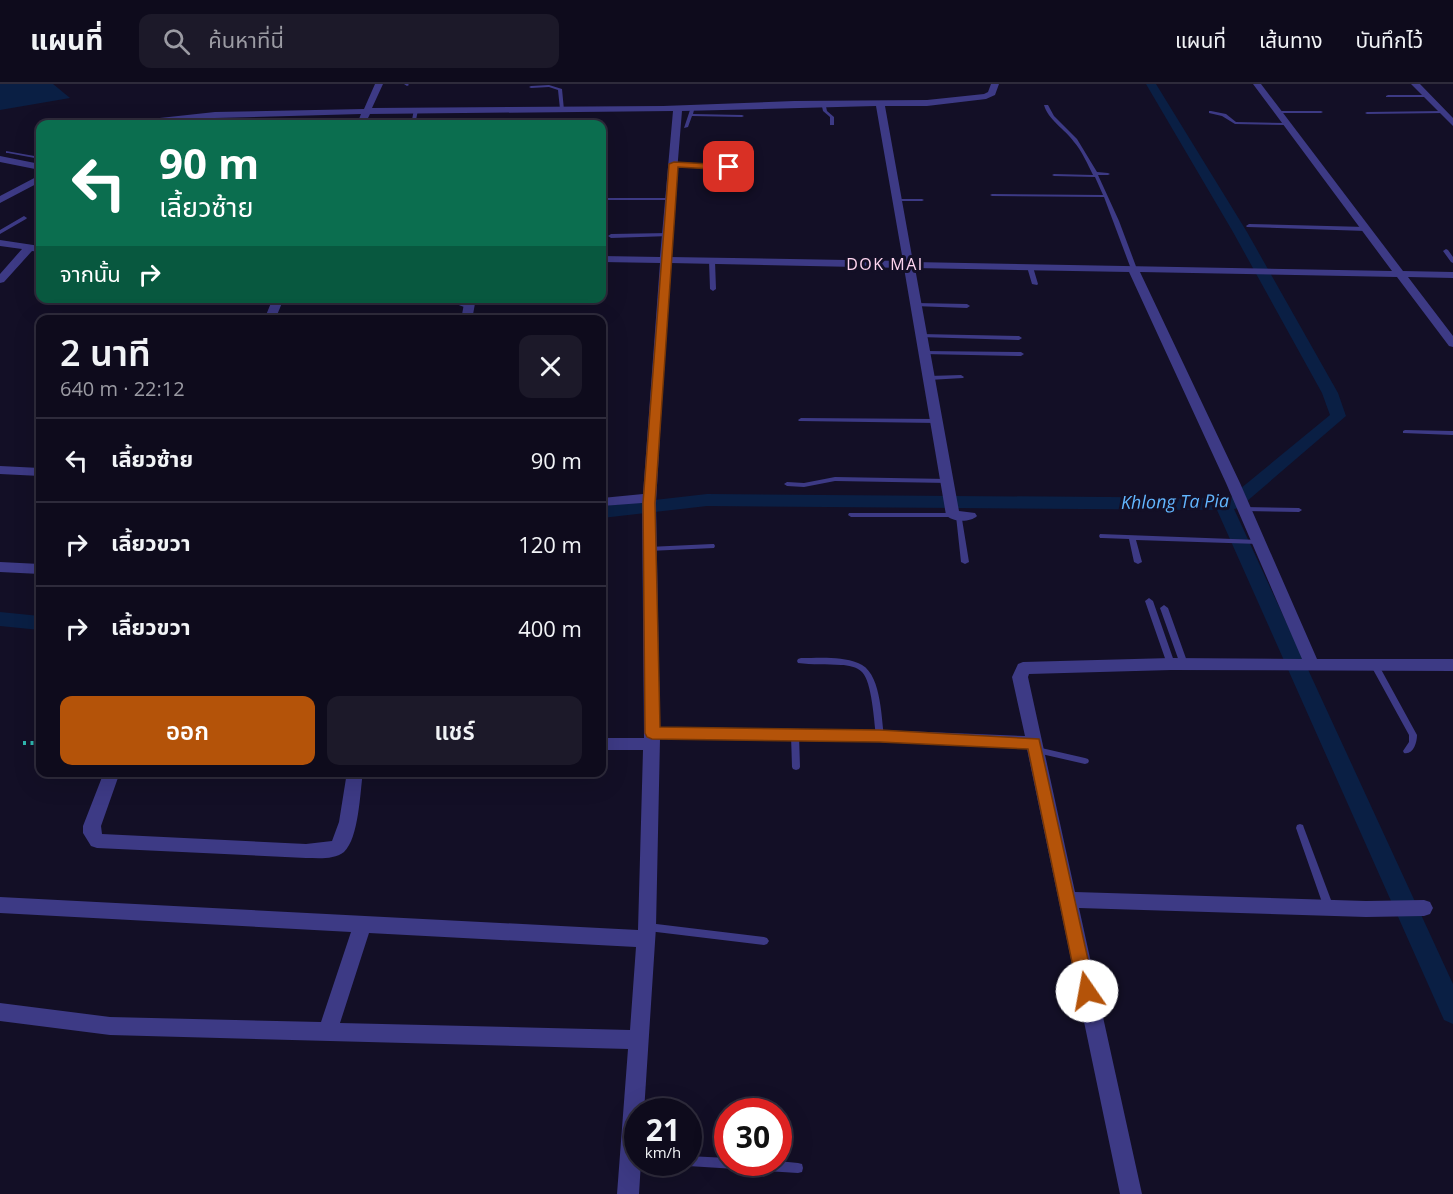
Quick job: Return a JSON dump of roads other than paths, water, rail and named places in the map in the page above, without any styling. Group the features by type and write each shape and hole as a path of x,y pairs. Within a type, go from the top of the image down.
{"street":[{"path":"363,120 379,84"},
{"path":"169,120 215,115 416,110 521,113 562,109 678,107 692,111 823,103 927,103 978,98 992,93 995,84"},
{"path":"1257,84 1453,344"},
{"path":"1415,84 1453,123"},
{"path":"880,103 950,496 959,514"},
{"path":"637,1098 646,933 652,738 648,547 665,260 678,107"},
{"path":"241,120 248,115"},
{"path":"0,159 36,166"},
{"path":"0,200 36,180"},
{"path":"0,243 36,249"},
{"path":"0,280 28,249"},
{"path":"606,259 1453,275"},
{"path":"1133,269 1243,504 1254,542 1308,664"},
{"path":"0,470 36,472"},
{"path":"606,502 650,500"},
{"path":"0,567 36,569"},
{"path":"1131,1194 1020,677 1023,668 1178,664 1453,665"},
{"path":"606,744 652,738 795,735 880,736 1035,747"},
{"path":"110,777 92,826 92,833 97,841 306,851 329,850 338,846 344,836 354,777"},
{"path":"1067,900 1329,908 1424,908"},
{"path":"0,906 363,924 646,933"},
{"path":"328,1031 363,924"},
{"path":"0,1012 110,1026 640,1040"},
{"path":"628,1194 631,1176"}],"lane":[{"path":"531,87 549,86 560,89 562,109"},
{"path":"1388,96 1427,96"},
{"path":"823,103 825,111 832,117 832,124"},
{"path":"1046,106 1050,116 1079,145 1095,174 1133,269"},
{"path":"414,120 416,110"},
{"path":"686,127 692,111 742,116"},
{"path":"1211,112 1224,115 1236,123 1286,124"},
{"path":"1277,112 1321,112"},
{"path":"1367,114 1442,112"},
{"path":"8,152 36,157"},
{"path":"674,164 729,167"},
{"path":"1054,175 1108,174"},
{"path":"992,195 1105,196"},
{"path":"606,199 671,199"},
{"path":"896,200 922,200"},
{"path":"0,232 24,218"},
{"path":"1249,226 1366,229"},
{"path":"611,236 668,235"},
{"path":"1446,251 1453,261"},
{"path":"712,261 712,289"},
{"path":"1030,267 1035,284"},
{"path":"916,305 967,306"},
{"path":"921,336 1019,338"},
{"path":"925,352 1021,354"},
{"path":"929,378 961,377"},
{"path":"801,420 937,421"},
{"path":"1405,432 1453,433"},
{"path":"787,484 804,485 835,479 948,481"},
{"path":"1243,504 1299,510"},
{"path":"852,515 959,514 965,562"},
{"path":"1102,536 1254,542"},
{"path":"1132,537 1137,562"},
{"path":"648,547 712,546"},
{"path":"1149,601 1178,664"},
{"path":"1164,608 1178,664"},
{"path":"801,661 845,661 857,663 867,670 873,684 880,736"},
{"path":"1374,664 1413,735 1413,742 1407,751"},
{"path":"795,735 796,767"},
{"path":"1035,747 1085,761"},
{"path":"1300,828 1329,908"},
{"path":"646,933 764,941"},
{"path":"702,1162 798,1168"}],"water":[{"path":"0,84 53,84 70,98 0,110"}],"waterway":[{"name":"Khlong Ta Pia","path":"606,512 707,500 1233,504 1338,416 1330,393 1240,232 1151,84"},
{"path":"1223,504 1453,1012"},
{"name":"Khlong Ta Pia","path":"0,619 36,623"}],"district":[{"name":"DOK MAI","path":"885,264"}]}
